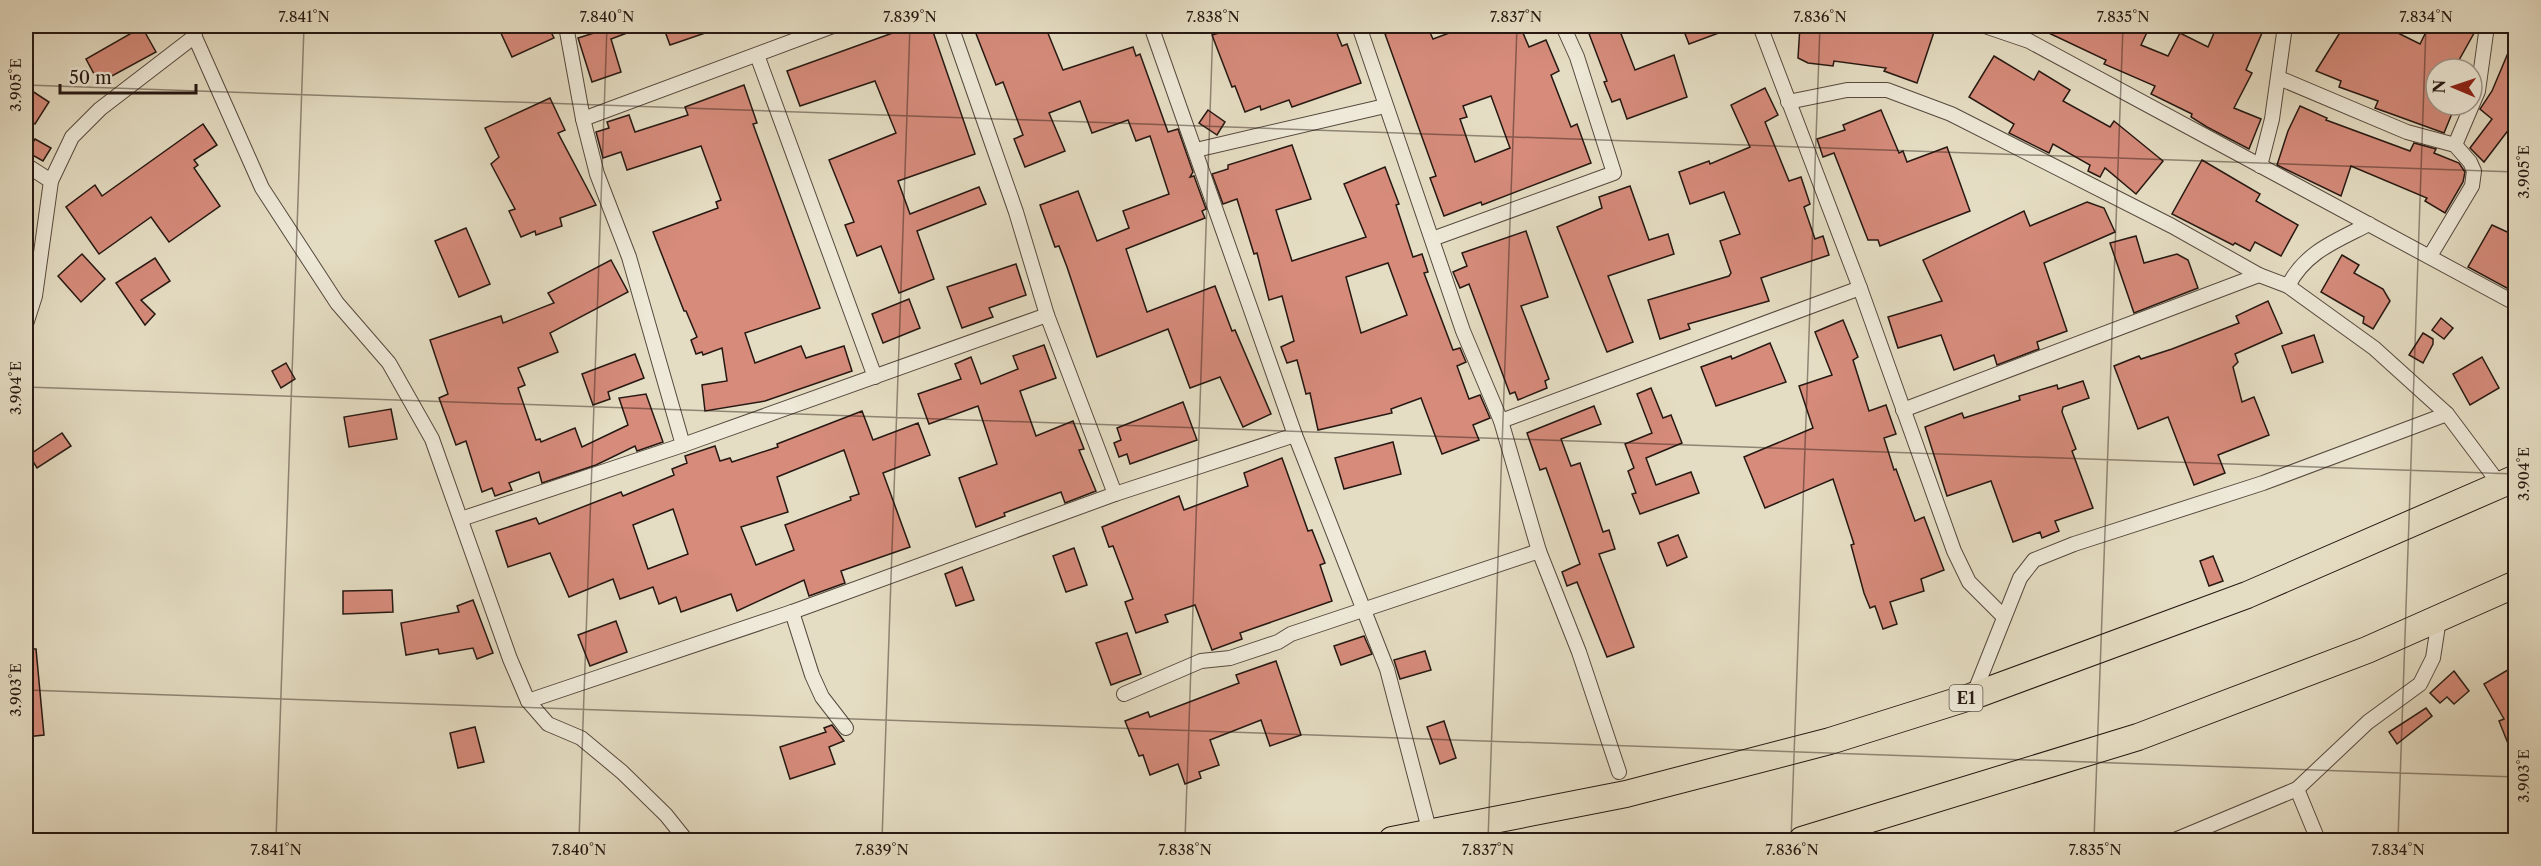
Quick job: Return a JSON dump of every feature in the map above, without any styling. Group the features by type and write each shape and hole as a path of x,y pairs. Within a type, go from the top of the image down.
{"highway":[{"name":"E1","path":"1392,840 1626,795 1830,741 1973,696 2247,596 2508,482"},
{"path":"1802,840 2138,737 2367,650 2516,584"}],"street":[{"path":"566,26 583,119 597,174 629,257 683,445"},
{"path":"583,119 833,26"},
{"path":"951,26 1016,212 1047,315 1115,494"},
{"path":"1151,26 1295,435 1387,669 1430,833"},
{"path":"1359,26 1463,331 1501,421 1539,551 1579,652 1619,772"},
{"path":"1432,239 1614,173 1577,57 1563,26"},
{"path":"1761,26 1860,288 1954,551 1969,582 2004,617"},
{"path":"2260,166 2279,78 2285,26"},
{"path":"2455,145 2478,91 2487,26"},
{"path":"1993,27 2029,41 2513,302"},
{"path":"26,324 35,296 51,182 72,137 100,109 193,31 262,188 337,303 389,363 432,439 510,659 528,701 548,724 581,738 622,772 666,815 686,840"},
{"path":"757,55 875,377"},
{"path":"2279,78 2407,132 2455,145 2474,171 2472,186 2430,256"},
{"path":"1788,102 1847,90 1887,90 1951,114 2172,226 2259,276 2288,286 2374,348 2447,414 2508,482"},
{"path":"1196,150 1385,106"},
{"path":"26,165 51,182"},
{"path":"2288,286 2296,269 2309,256 2369,224"},
{"path":"1903,410 2259,276"},
{"path":"1501,421 1860,288"},
{"path":"461,519 683,445 1047,315"},
{"path":"1973,696 2020,578 2034,560 2074,544 2263,483 2447,414"},
{"path":"528,701 792,612 1115,494 1295,435"},
{"path":"1124,694 1201,661 1230,658 1278,642 1291,634 1366,611 1539,551"},
{"path":"792,612 812,675 822,697 846,728"},
{"path":"2175,840 2297,789 2368,722 2420,684 2433,658 2439,619"},
{"path":"2297,789 2318,840"}],"building":[{"path":"510,26 548,26 554,38 512,57 500,31"},
{"path":"592,26 643,27 611,39 621,72 592,82 578,38 594,33"},
{"path":"663,26 720,26 720,28 670,45"},
{"path":"912,26 931,26 975,154 898,181 910,214 979,187 986,204 917,231 934,279 899,293 881,246 857,256 845,225 854,222 829,160 896,133 875,81 800,106 787,71"},
{"path":"973,26 1045,26 1063,70 1133,47 1136,56 1140,54 1168,132 1178,129 1193,172 1190,177 1194,176 1206,209 1202,211 1205,218 1126,249 1147,312 1215,286 1232,331 1235,330 1271,414 1243,427 1220,377 1190,388 1168,329 1097,357 1067,267 1059,246 1055,247 1040,205 1078,191 1097,241 1129,228 1123,211 1169,194 1150,136 1136,141 1128,120 1092,133 1080,101 1049,113 1065,151 1025,167 1014,139 1023,135 1003,82 996,85"},
{"path":"1243,26 1334,26 1342,46 1347,44 1361,83 1292,107 1289,100 1261,110 1260,106 1245,112 1235,86 1232,87 1212,35"},
{"path":"1405,26 1427,26 1433,39 1468,26 1520,26 1529,47 1546,40 1559,71 1551,75 1571,127 1577,124 1591,163 1482,205 1481,202 1444,216 1430,178 1436,176 1385,34","holes":["1491,96 1510,148 1475,162 1460,119 1467,117 1463,106"]},
{"path":"1603,26 1618,26 1635,70 1674,55 1687,97 1627,119 1620,99 1612,102 1604,82 1607,81 1588,31"},
{"path":"1682,26 1734,26 1735,27 1689,44"},
{"path":"1800,26 1925,26 1935,29 1917,83 1884,71 1886,68 1834,61 1833,66 1808,63 1798,58"},
{"path":"2034,26 2150,26 2141,45 2168,56 2180,33 2208,47 2217,26 2265,26 2246,70 2252,73 2234,108 2261,119 2249,149 2207,127 2191,117 2192,114 2151,94 2155,86 2104,64 2106,60"},
{"path":"2344,26 2400,26 2398,33 2420,44 2429,26 2478,26 2461,57 2424,57 2424,117 2451,117 2444,133 2375,108 2378,101 2339,87 2341,81 2316,71"},
{"path":"142,27 156,52 99,83 86,59"},
{"path":"2516,34 2516,120 2484,162 2470,148 2492,119 2484,112 2484,103 2492,91"},
{"path":"1994,56 2034,80 2039,71 2070,90 2063,101 2110,127 2114,121 2163,161 2136,194 2105,168 2100,177 2088,171 2090,165 2053,144 2049,153 2009,133 2014,124 1969,97"},
{"path":"744,85 757,123 753,124 820,308 745,333 755,363 801,346 806,358 844,346 852,371 765,401 705,411 702,385 727,381 722,348 703,355 702,352 696,354 691,340 697,337 684,311 653,232 718,208 716,202 721,200 701,146 627,170 621,152 603,158 596,132 609,128 607,122 629,115 635,132 688,115 685,107"},
{"path":"26,87 49,102 35,124 26,118"},
{"path":"1765,88 1778,115 1765,122 1789,181 1801,177 1810,204 1804,207 1815,239 1823,236 1829,255 1761,278 1769,301 1688,324 1690,329 1660,339 1648,300 1729,276 1731,273 1720,241 1740,234 1724,192 1690,204 1679,172 1709,161 1710,164 1750,147 1731,105"},
{"path":"550,98 565,130 558,133 596,205 560,218 562,226 536,235 535,231 521,237 509,211 515,209 491,164 499,157 485,128"},
{"path":"2300,106 2327,118 2326,120 2410,151 2414,143 2436,149 2434,153 2459,163 2465,172 2463,182 2445,213 2425,201 2427,198 2351,166 2341,196 2277,165 2288,131"},
{"path":"1208,110 1225,122 1217,135 1199,123"},
{"path":"1881,110 1899,153 1903,151 1907,162 1947,147 1970,211 1880,246 1878,240 1868,240 1834,153 1823,157 1817,139 1845,130 1843,125"},
{"path":"203,124 217,145 194,160 198,165 194,168 220,206 169,242 151,217 99,254 66,207 95,185 102,196"},
{"path":"35,139 51,148 43,161 27,152"},
{"path":"1292,145 1311,199 1276,210 1292,261 1366,237 1344,184 1385,167 1399,204 1396,205 1413,257 1422,254 1428,272 1424,273 1453,350 1460,348 1466,362 1457,366 1469,399 1480,395 1490,418 1473,425 1479,440 1442,454 1421,398 1391,409 1392,413 1318,430 1310,393 1306,394 1297,360 1287,363 1281,347 1294,341 1282,296 1269,300 1257,253 1254,254 1237,199 1223,204 1212,174 1228,169 1228,165","holes":["1388,263 1407,315 1361,333 1346,277"]},
{"path":"2202,160 2260,194 2256,201 2298,225 2281,256 2255,242 2250,251 2235,243 2233,245 2172,214"},
{"path":"1630,186 1649,240 1668,234 1674,254 1608,276 1633,342 1607,352 1557,227 1602,208 1599,197"},
{"path":"2087,202 2104,208 2115,232 2044,263 2067,331 2037,342 2039,349 1997,365 1994,355 1954,370 1941,335 1898,348 1888,317 1942,301 1923,260 2024,211 2030,226"},
{"path":"2492,225 2516,236 2516,293 2468,267"},
{"path":"466,228 490,284 459,297 435,241"},
{"path":"1526,231 1548,297 1521,306 1549,379 1545,381 1547,388 1518,400 1515,392 1510,394 1469,284 1460,288 1453,272 1467,266 1462,253"},
{"path":"2136,236 2144,263 2177,254 2188,260 2198,288 2134,313 2110,243"},
{"path":"82,254 105,279 81,302 58,276"},
{"path":"2342,255 2359,265 2354,273 2383,289 2390,301 2373,329 2363,323 2364,317 2321,292"},
{"path":"155,258 170,281 141,300 155,314 145,325 116,283"},
{"path":"611,260 628,292 550,333 558,352 518,368 525,385 518,388 536,440 540,439 541,442 575,428 582,447 628,425 619,398 646,394 663,442 637,451 635,446 596,465 542,483 539,472 509,483 512,490 495,496 492,488 482,492 466,441 456,445 439,398 448,394 430,340 501,316 503,323 554,303 548,293"},
{"path":"1016,264 1026,295 989,308 993,317 962,328 947,287"},
{"path":"909,299 920,328 883,343 872,314"},
{"path":"2268,301 2282,333 2235,354 2238,362 2233,367 2242,402 2254,397 2269,435 2218,455 2225,473 2194,485 2168,417 2138,429 2114,366 2139,356 2141,359 2172,349 2239,323 2236,316"},
{"path":"2441,318 2453,328 2444,339 2432,330"},
{"path":"1843,320 1858,357 1853,360 1869,411 1886,405 1896,434 1884,438 1894,470 1896,469 1915,521 1924,517 1944,570 1921,579 1924,591 1890,602 1897,624 1883,629 1875,606 1870,608 1864,593 1851,545 1854,544 1833,479 1765,508 1744,457 1813,428 1799,386 1832,375 1815,332"},
{"path":"2423,333 2433,339 2433,344 2423,363 2409,355"},
{"path":"2314,335 2323,362 2292,373 2282,346"},
{"path":"1770,343 1786,382 1716,406 1701,367 1731,356 1732,359"},
{"path":"1044,345 1056,378 1020,391 1036,436 1073,421 1084,449 1079,450 1096,491 1065,503 1061,492 1004,513 1005,516 976,527 959,478 997,464 978,406 929,424 918,394 961,379 955,364 971,357 981,384 1018,369 1013,356"},
{"path":"635,354 644,378 608,392 610,399 593,405 582,374"},
{"path":"2482,357 2499,388 2470,405 2453,374"},
{"path":"286,363 295,379 281,388 272,371"},
{"path":"2083,381 2089,398 2063,407 2062,412 2076,449 2072,451 2093,508 2055,521 2059,531 2042,538 2040,532 2013,542 1991,481 1947,496 1925,427 1962,413 1964,418 2020,400 2019,396 2057,385 2058,389"},
{"path":"1651,388 1663,418 1671,415 1682,443 1646,458 1656,485 1691,472 1699,493 1640,514 1632,494 1636,493 1628,471 1634,468 1625,444 1652,433 1637,394"},
{"path":"1183,402 1197,440 1130,464 1127,454 1119,457 1114,443 1121,440 1117,428"},
{"path":"1594,406 1601,424 1561,439 1571,466 1580,463 1603,532 1609,530 1615,549 1599,554 1634,647 1607,657 1577,582 1567,586 1562,572 1580,564 1546,468 1540,470 1527,433"},
{"path":"391,409 397,439 349,447 344,417"},
{"path":"862,411 873,440 918,423 930,455 883,473 910,547 841,571 845,583 809,596 804,580 737,611 731,594 681,612 676,597 659,604 653,587 620,599 613,579 569,597 550,553 508,567 496,531 536,518 539,524 621,492 623,496 674,475 672,469 687,463 685,456 715,446 720,461 730,458 732,462 778,447 777,444","holes":["844,450 859,494 850,497 851,500 785,525 794,550 756,565 741,527 788,512 777,477","673,509 688,554 648,569 633,525"]},
{"path":"62,433 71,446 37,468 29,455"},
{"path":"1393,442 1401,474 1344,489 1335,458"},
{"path":"1282,458 1308,531 1312,530 1325,563 1320,565 1332,601 1240,633 1242,639 1212,650 1195,605 1165,615 1168,622 1136,633 1125,602 1133,599 1113,546 1109,547 1102,527 1179,496 1184,510 1248,486 1244,473"},
{"path":"1678,535 1687,557 1667,566 1658,543"},
{"path":"1074,548 1087,585 1066,592 1053,556"},
{"path":"2213,556 2223,581 2209,586 2200,561"},
{"path":"962,567 974,600 956,606 945,574"},
{"path":"392,590 393,612 343,614 343,591"},
{"path":"473,600 493,653 477,659 473,648 439,654 438,649 406,655 401,623 459,612 457,606"},
{"path":"616,621 627,652 590,666 578,635"},
{"path":"1127,633 1141,674 1111,685 1096,643"},
{"path":"1364,636 1372,654 1341,665 1334,646"},
{"path":"26,649 36,649 44,735 26,737"},
{"path":"1425,651 1431,670 1400,679 1394,660"},
{"path":"1276,661 1301,735 1270,746 1261,720 1210,740 1219,765 1199,772 1201,778 1185,784 1178,764 1150,775 1143,755 1139,756 1125,721 1148,712 1150,717 1239,683 1236,675"},
{"path":"2516,665 2515,761 2499,721 2504,719 2484,684"},
{"path":"2454,671 2469,691 2454,704 2447,697 2440,703 2430,693"},
{"path":"2426,708 2432,716 2397,744 2389,732"},
{"path":"1444,721 1456,758 1440,764 1427,727"},
{"path":"832,725 844,741 829,747 835,764 790,779 780,747 826,732 824,728"},
{"path":"475,727 484,762 458,768 450,733"}]}
